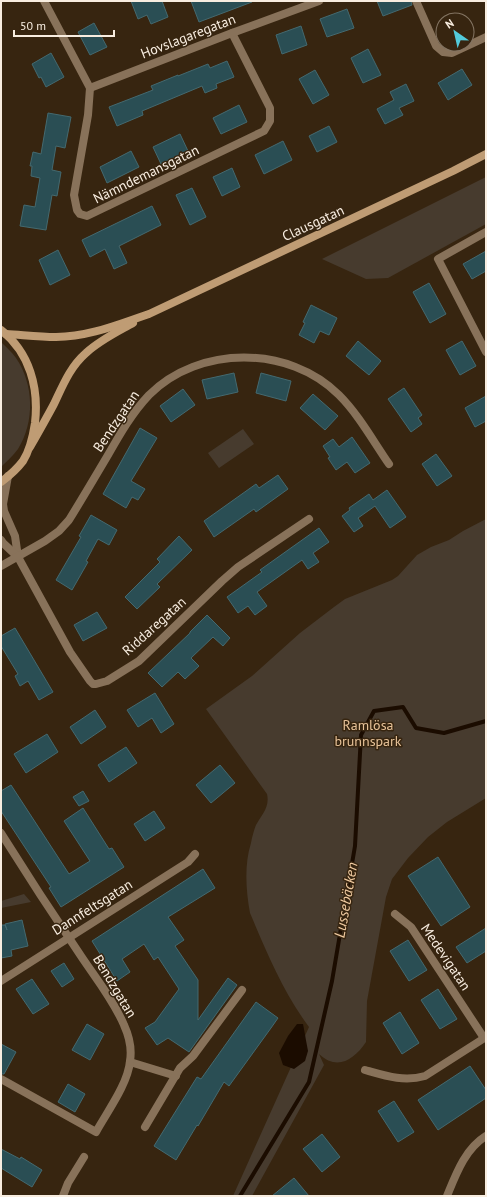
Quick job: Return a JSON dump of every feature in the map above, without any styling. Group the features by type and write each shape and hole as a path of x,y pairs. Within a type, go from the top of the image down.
{"main road":[{"name":"Clausgatan","path":"1,482 22,461 67,377 86,352 149,314 453,172 486,154"},
{"name":"Clausgatan","path":"4,332 56,337 86,334 149,314"},
{"path":"4,332 27,361 32,376 36,403 33,434 30,447"}],"street":[{"path":"44,1 90,88"},
{"name":"Hovslagaregatan","path":"90,88 319,1"},
{"path":"416,1 436,46 443,52 452,53 486,37"},
{"name":"Nämndemansgatan","path":"90,88 88,115 74,195 77,210 80,214 87,216 264,131 270,121 270,108 232,33"},
{"path":"486,232 438,258 486,352"},
{"name":"Bendzgatan","path":"1,566 59,531 70,520 123,429 135,411 150,394 164,382 182,371 210,362 233,358 266,359 284,362 324,382 339,395 363,425 389,464"},
{"name":"Riddaregatan","path":"8,476 3,504 4,511 15,536 18,557"},
{"name":"Riddaregatan","path":"1,540 3,544 18,557 70,652 90,681 93,684 96,684 107,681 139,661 222,580 238,567 309,519"},
{"name":"Bendzgatan","path":"1,833 119,1015 128,1039 130,1050 130,1062 124,1082 96,1132 1,1079"},
{"name":"Dannfeltsgatan","path":"1,981 188,862 195,854"},
{"name":"Medevigatan","path":"365,1070 388,1077 415,1079 425,1076 485,1037 411,927 395,914"},
{"path":"145,1127 180,1068 194,1056 242,990"},
{"path":"130,1062 176,1076"},
{"path":"447,1196 459,1166 479,1140 486,1136"},
{"path":"63,1196 68,1183 84,1157"}],"green space":[{"path":"486,177 486,224 388,278 366,279 322,259"},
{"path":"1,342 11,352 22,368 29,391 30,415 24,438 18,449 1,467"},
{"path":"243,429 254,444 219,468 208,453"},
{"name":"Ramlösa brunnspark","path":"486,519 486,798 447,822 428,837 408,858 392,879 386,897 367,1001 366,1042 356,1054 345,1061 332,1062 319,1054 324,1065 252,1196 233,1196 309,1027 283,986 250,913 247,896 247,860 255,827 266,807 268,799 267,794 206,709 252,676 300,633 345,599 392,580 398,576 417,555 431,547 449,540"},
{"path":"24,894 31,902 1,908 1,901"}],"shaded area":[{"path":"297,1024 303,1024 308,1051 305,1061 294,1069 283,1065 279,1053 288,1036"}],"building":[{"path":"131,1 162,1 168,17 151,24 147,15 138,19"},
{"path":"191,1 252,1 252,2 199,22"},
{"path":"377,1 411,1 412,5 383,16"},
{"path":"347,9 354,28 327,37 320,19"},
{"path":"94,23 107,47 90,55 78,32"},
{"path":"301,26 307,45 282,54 276,35"},
{"path":"368,49 381,75 363,83 351,58"},
{"path":"51,53 64,77 46,87 41,77 39,78 32,64"},
{"path":"227,61 234,77 216,84 217,88 205,93 202,86 142,111 143,115 117,126 109,107 153,90 151,86 178,75 208,64 210,68"},
{"path":"462,69 472,85 448,100 438,83"},
{"path":"315,70 329,95 313,104 299,79"},
{"path":"406,84 414,101 399,108 403,115 385,124 377,109 394,100 390,92"},
{"path":"239,105 247,122 221,134 213,118"},
{"path":"48,113 71,117 65,148 56,146 52,170 61,172 57,196 52,195 46,230 20,226 24,205 35,207 40,178 31,176 32,166 30,166 33,152 41,154"},
{"path":"329,126 337,142 317,152 309,136"},
{"path":"180,134 188,151 161,164 153,147"},
{"path":"283,141 292,160 264,174 255,155"},
{"path":"131,151 139,167 107,183 100,167"},
{"path":"232,168 240,187 222,196 213,177"},
{"path":"192,188 206,217 190,225 176,195"},
{"path":"152,206 161,225 119,246 127,263 114,269 105,249 90,257 82,240"},
{"path":"58,250 70,275 50,285 39,260"},
{"path":"486,251 486,271 472,279 463,264"},
{"path":"429,283 446,314 430,323 413,292"},
{"path":"311,305 337,318 329,335 320,331 314,343 299,335"},
{"path":"358,341 381,361 369,375 346,356"},
{"path":"462,341 476,366 460,375 446,350"},
{"path":"234,373 238,392 207,399 202,380"},
{"path":"261,373 291,381 286,401 256,393"},
{"path":"404,388 422,415 418,418 422,424 411,432 388,399"},
{"path":"183,389 195,405 171,422 160,406"},
{"path":"313,394 338,416 325,430 300,408"},
{"path":"486,396 486,421 475,427 465,408"},
{"path":"140,428 157,438 131,481 145,489 138,500 132,497 126,508 103,494"},
{"path":"352,437 370,463 355,473 347,462 336,470 328,458 330,457 323,446 333,439 339,447"},
{"path":"436,454 452,476 437,486 422,464"},
{"path":"278,475 288,489 256,512 254,509 214,537 204,521 256,484 259,488"},
{"path":"387,490 406,517 390,528 375,506 358,518 363,526 354,532 342,516 350,510 349,508 369,494 373,500"},
{"path":"91,515 117,530 109,545 98,539 86,561 88,562 72,590 56,580 81,537 79,536"},
{"path":"319,528 329,542 313,553 319,562 308,569 302,560 257,592 267,606 255,615 248,606 238,613 227,597 262,572 260,570"},
{"path":"179,536 192,550 157,584 160,587 137,609 125,597 160,562 157,559"},
{"path":"97,612 107,628 83,641 74,625"},
{"path":"207,615 230,638 223,646 213,637 191,658 199,666 185,679 178,672 162,687 148,673"},
{"path":"15,628 53,692 39,700 28,681 20,686 15,676 18,674 1,646 1,636"},
{"path":"155,693 174,724 161,733 152,718 138,727 127,710"},
{"path":"95,710 106,727 81,744 70,727"},
{"path":"47,734 58,752 26,773 14,754"},
{"path":"126,747 137,763 109,782 98,765"},
{"path":"220,765 235,783 211,803 196,785"},
{"path":"11,785 69,874 90,861 64,821 83,808 109,849 112,848 124,867 61,907 49,888 51,887 1,811 1,791"},
{"path":"83,791 89,801 79,806 73,797"},
{"path":"154,811 165,828 145,841 134,824"},
{"path":"438,857 470,907 441,926 408,876"},
{"path":"203,869 215,888 168,917 184,940 175,946 198,980 198,1020 228,978 237,985 189,1052 168,1038 157,1045 145,1028 155,1022 179,989 158,957 154,960 144,944 122,959 130,972 117,981 92,941"},
{"path":"22,920 28,946 11,950 12,956 1,958 1,925 5,925 7,930 5,924"},
{"path":"486,928 486,951 467,963 456,947"},
{"path":"408,940 427,970 409,981 390,951"},
{"path":"64,963 74,979 62,987 51,971"},
{"path":"32,979 49,1004 33,1014 16,989"},
{"path":"438,989 457,1019 440,1029 421,1000"},
{"path":"256,1002 278,1018 229,1086 224,1082 176,1160 154,1146 197,1077 201,1079"},
{"path":"400,1012 419,1043 402,1054 383,1023"},
{"path":"87,1024 104,1034 90,1060 72,1050"},
{"path":"1,1044 16,1052 4,1074 1,1074"},
{"path":"470,1066 486,1090 486,1098 438,1130 418,1100"},
{"path":"68,1084 85,1094 75,1112 58,1102"},
{"path":"394,1101 414,1132 398,1142 378,1111"},
{"path":"322,1134 340,1157 322,1172 303,1149"},
{"path":"1,1149 20,1159 21,1157 42,1170 32,1187 1,1168"},
{"path":"294,1178 309,1196 272,1196"}],"waterway":[{"name":"Lussebäcken","path":"240,1196 309,1082 332,981 355,846 361,735 374,711 403,707 416,728 444,733 486,721"}]}
